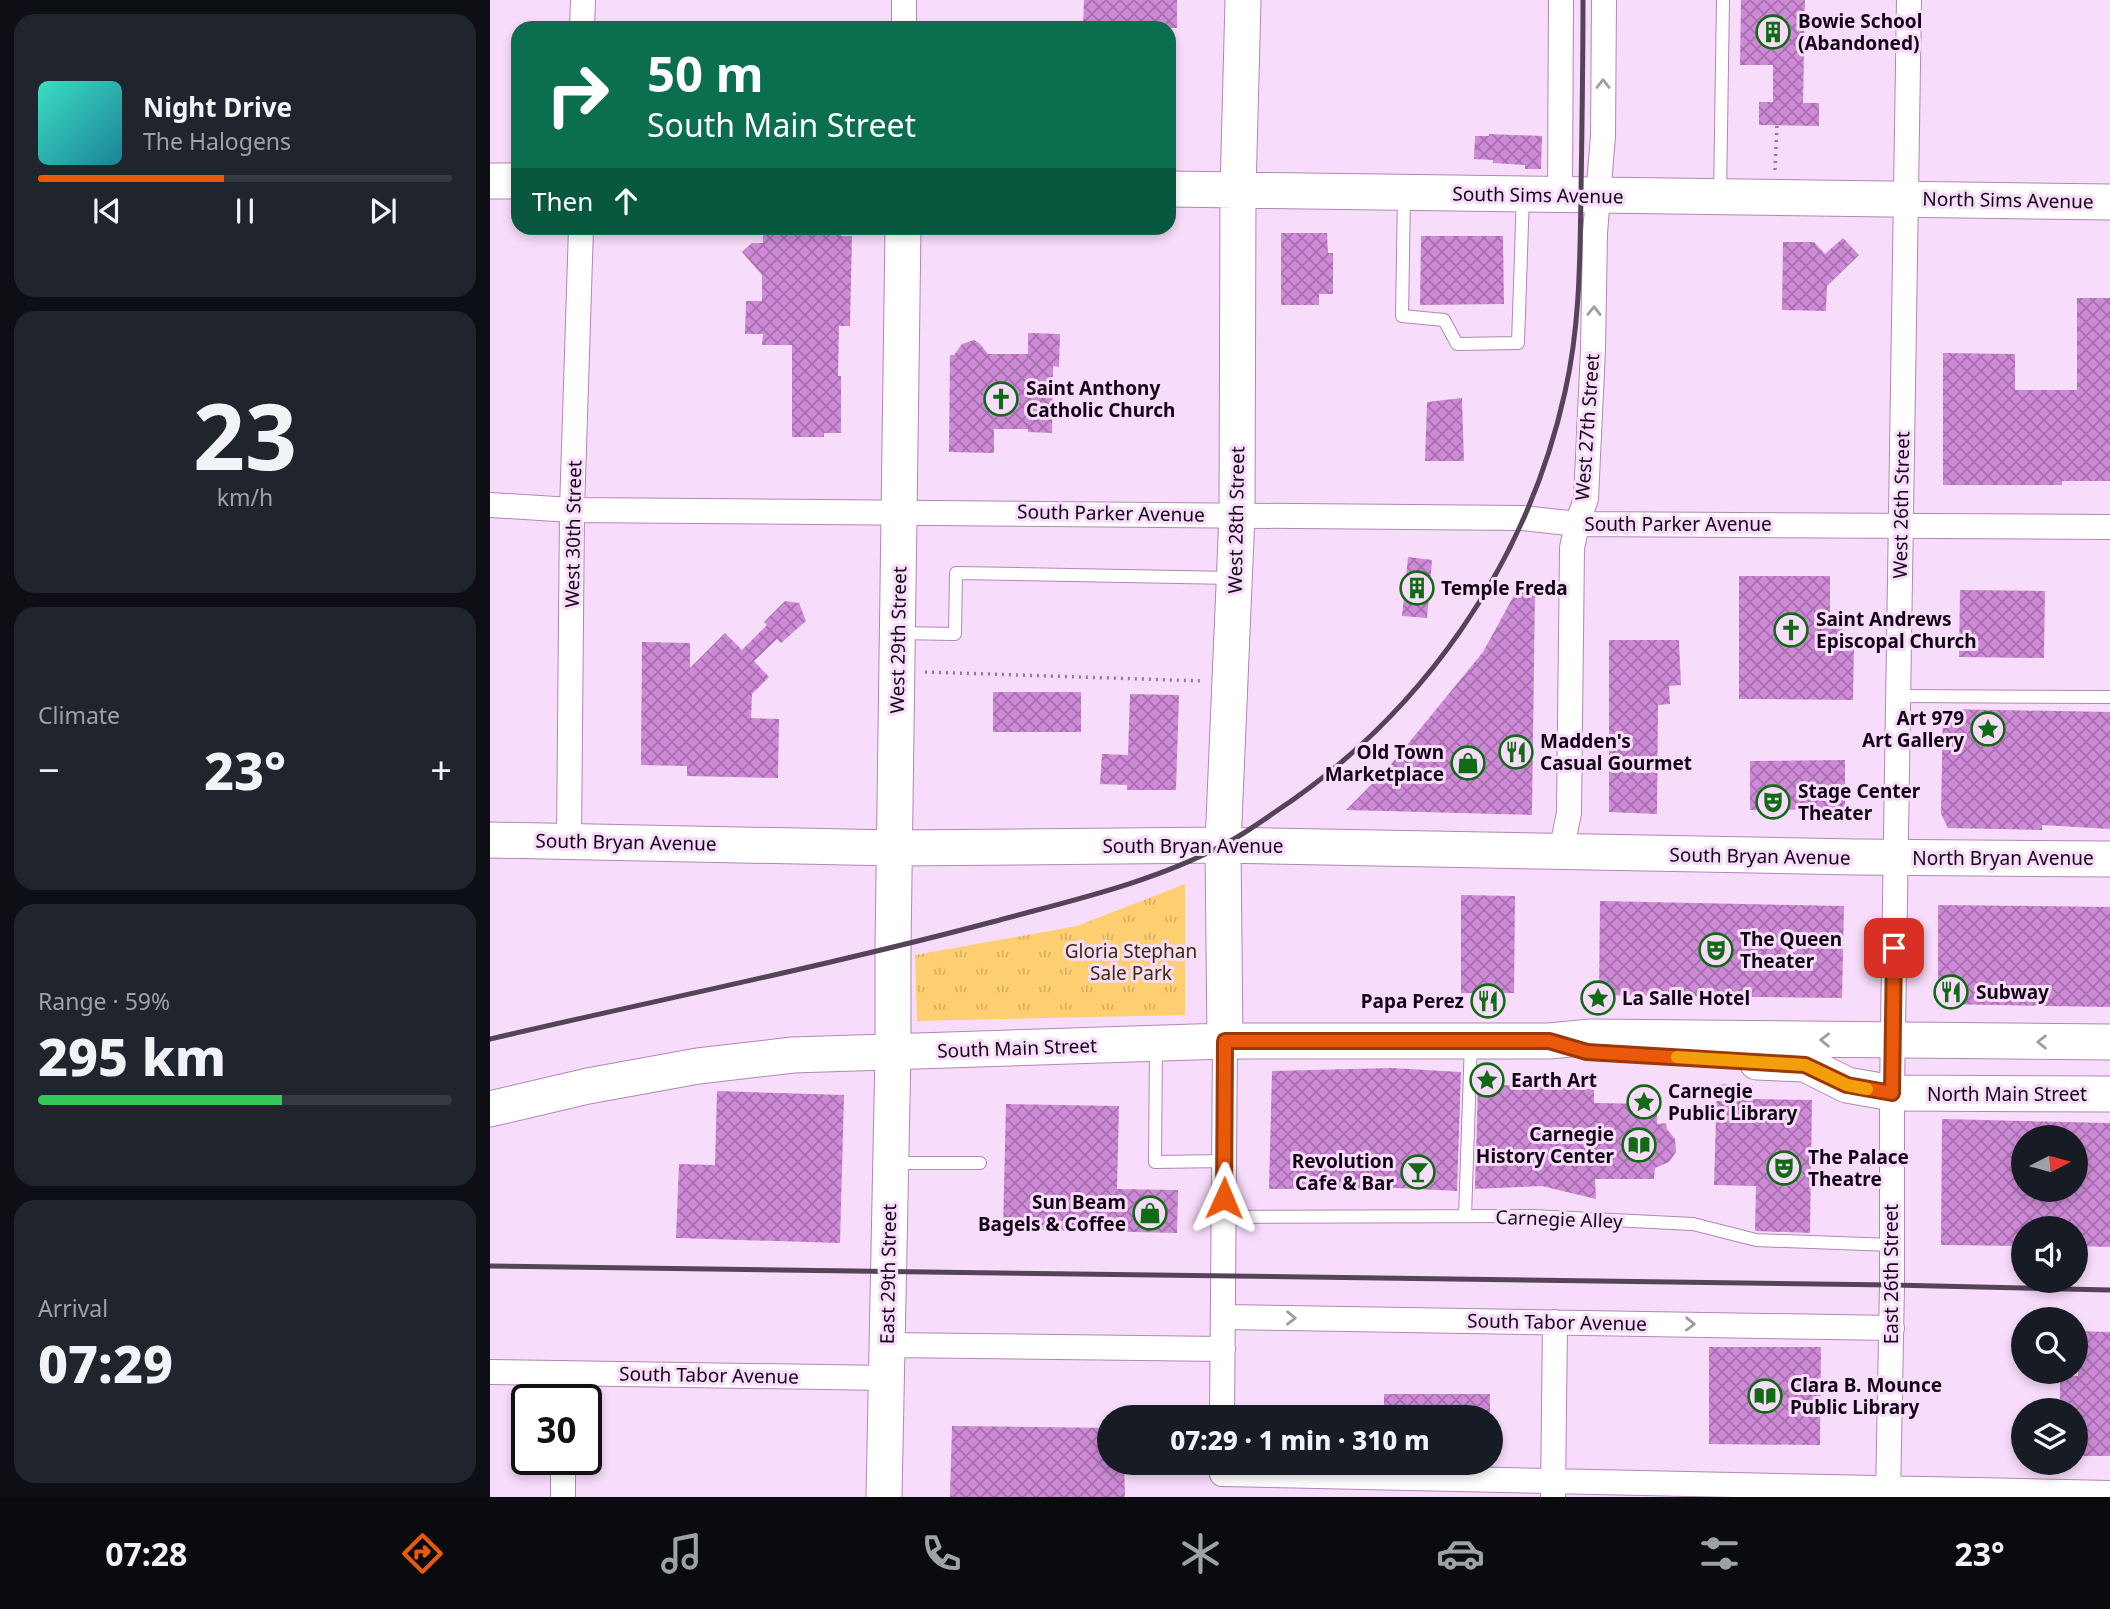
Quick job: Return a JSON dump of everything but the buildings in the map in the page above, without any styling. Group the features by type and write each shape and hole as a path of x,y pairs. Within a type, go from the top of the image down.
{"street":[{"path":"582,21 583,0"},
{"path":"904,0 904,21"},
{"name":"West 28th Street","path":"1225,1041 1223,845 1237,515 1238,191 1242,0"},
{"path":"1560,195 1561,0"},
{"name":"West 27th Street","path":"1560,852 1569,813 1572,548 1586,499 1597,196 1603,136 1604,0"},
{"name":"West 26th Street","path":"1892,1093 1909,0"},
{"path":"490,181 511,181"},
{"name":"South Sims Avenue","path":"1176,189 1907,199"},
{"name":"North Sims Avenue","path":"1907,199 2110,202"},
{"name":"West 30th Street","path":"569,841 572,510 581,235"},
{"name":"West 29th Street","path":"894,1052 893,948 903,235"},
{"name":"South Parker Avenue","path":"490,505 572,510 1523,518 1577,524 2110,527"},
{"name":"South Bryan Avenue","path":"490,840 896,848 1223,845 1896,858"},
{"name":"North Bryan Avenue","path":"1896,858 2110,859"},
{"path":"1549,1041 1591,1037 2110,1042"},
{"path":"1222,1405 1225,1041"},
{"name":"South Main Street","path":"490,1109 588,1086 698,1066 793,1055 1225,1041 1549,1041"},
{"name":"North Main Street","path":"1549,1041 1587,1052 1805,1065 1847,1085 1892,1093 2110,1094"},
{"name":"East 29th Street","path":"884,1497 894,1052"},
{"name":"East 26th Street","path":"1888,1493 1892,1328 1892,1093"},
{"name":"South Tabor Avenue","path":"1223,1317 1892,1328"},
{"path":"1554,1489 1555,1322"},
{"name":"South Tabor Avenue","path":"490,1372 565,1373 1223,1349"},
{"path":"565,1373 565,1384"},
{"path":"563,1475 563,1497"},
{"path":"1222,1478 1554,1489 2110,1493"}],"lane":[{"path":"1720,197 1723,0"},
{"path":"1404,193 1402,316 1444,320 1457,344 1518,343 1523,194"},
{"path":"898,634 955,634 956,573 1234,578"},
{"path":"1898,696 2110,697"},
{"path":"1465,1216 1471,1041"},
{"path":"1156,1043 1155,1162 1224,1161"},
{"path":"891,1163 980,1163"},
{"name":"Carnegie Alley","path":"1224,1217 1532,1216 1693,1224 1756,1240 1892,1245"}],"path":[{"path":"1775,172 1777,125"},
{"path":"897,671 1208,682 1230,686"}],"green space":[{"name":"Gloria Stephan Sale Park","path":"1185,884 1185,1015 917,1021 915,955 1077,926"}],"railway":[{"path":"490,1039 930,938 1139,881 1196,858 1243,834 1328,773 1377,730 1421,682 1461,630 1495,575 1524,517 1548,455 1570,367 1578,292 1583,0"},
{"path":"490,1266 2110,1290"}],"slow traffic":[{"path":"1677,1057 1805,1065 1847,1085 1867,1089"}],"place":[{"name":"Bowie School (Abandoned)","path":"1773,32"},
{"name":"Saint Anthony Catholic Church","path":"1001,399"},
{"name":"Temple Freda","path":"1417,588"},
{"name":"Saint Andrews Episcopal Church","path":"1791,630"},
{"name":"Art 979 Art Gallery","path":"1988,729"},
{"name":"Madden's Casual Gourmet","path":"1516,752"},
{"name":"Old Town Marketplace","path":"1468,763"},
{"name":"Stage Center Theater","path":"1773,802"},
{"name":"The Queen Theater","path":"1716,950"},
{"name":"Subway","path":"1951,992"},
{"name":"La Salle Hotel","path":"1598,998"},
{"name":"Papa Perez","path":"1488,1001"},
{"name":"Earth Art","path":"1487,1080"},
{"name":"Carnegie Public Library","path":"1644,1102"},
{"name":"Carnegie History Center","path":"1639,1145"},
{"name":"The Palace Theatre","path":"1784,1168"},
{"name":"Revolution Cafe & Bar","path":"1418,1172"},
{"name":"Sun Beam Bagels & Coffee","path":"1150,1213"},
{"name":"Clara B. Mounce Public Library","path":"1765,1396"}],"route":[{"path":"1224,1198 1225,1041 1549,1041 1587,1052 1805,1065 1847,1085 1892,1093 1894,948"}]}
